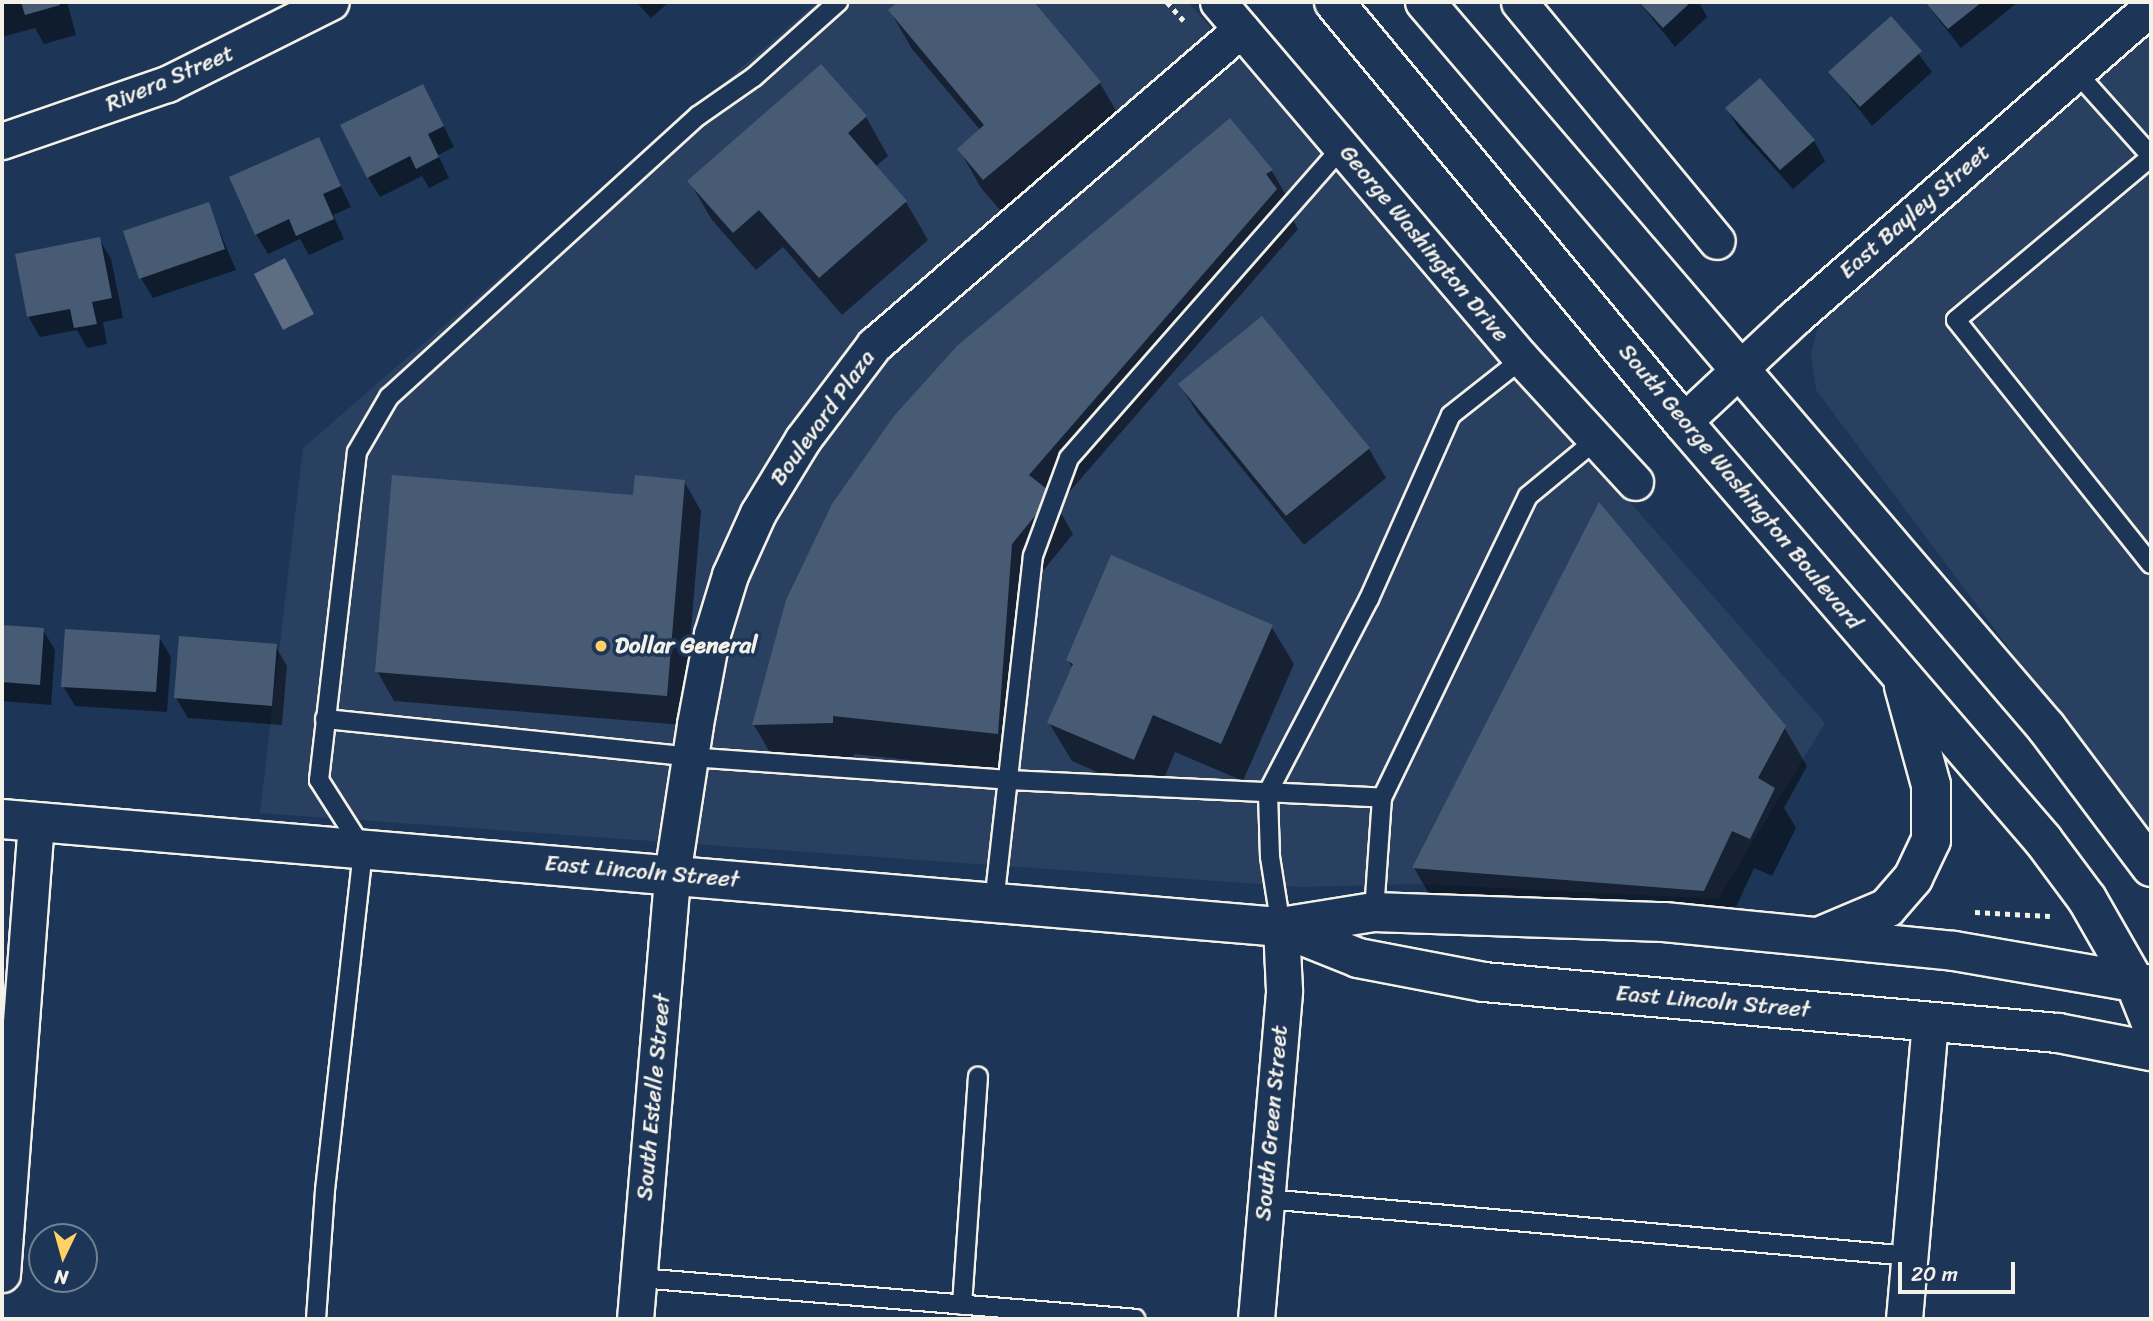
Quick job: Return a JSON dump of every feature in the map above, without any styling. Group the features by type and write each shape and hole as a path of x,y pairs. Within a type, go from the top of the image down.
{"street":[{"name":"Rivera Street","path":"2,141 167,84 331,2"},
{"name":"George Washington Drive","path":"1218,2 1522,359 1635,482"},
{"name":"South George Washington Boulevard","path":"1334,2 1683,422 2043,841 2087,899 2143,983 2151,1023"},
{"path":"1425,2 2046,727 2151,867"},
{"path":"1519,2 1717,241"},
{"name":"East Bayley Street","path":"1683,422 1740,368 2151,7"},
{"name":"Boulevard Plaza","path":"672,875 712,634 730,575 758,513 841,385 874,345 1241,29"},
{"path":"1817,937 1887,908 1913,878 1931,840 1931,785 1900,674"},
{"path":"2,1274 19,820"},
{"name":"East Lincoln Street","path":"19,820 1281,928 1374,912 1664,922 1967,953 2143,983"},
{"name":"South Estelle Street","path":"635,1319 672,875"},
{"name":"East Lincoln Street","path":"1281,928 1358,958 1484,982 2057,1033 2151,1052"},
{"name":"South Green Street","path":"1256,1319 1284,990 1281,928"},
{"path":"1904,1319 1930,1022"}],"lane":[{"path":"316,1319 325,1189 363,849 319,780 357,452 389,397 698,116 754,76 838,2"},
{"path":"2076,72 2151,157 1956,320 2151,564"},
{"path":"994,903 1033,556 1069,457 1342,147"},
{"path":"1281,928 1270,857 1268,792 1369,599 1451,415 1522,359"},
{"path":"1374,912 1382,797 1528,496 1596,440"},
{"path":"325,719 690,757 1007,780 1382,797"},
{"path":"961,1305 978,1077"},
{"path":"1266,1199 1910,1256"},
{"path":"639,1278 961,1305 1010,1314 1135,1319"}],"path":[{"path":"1969,912 2054,916"}],"shaded area":[{"path":"817,2 1188,2 1825,723 1718,899 1421,884 1299,887 260,813 303,448"},
{"path":"2151,35 2151,838 1816,390 1811,354 1817,330 1835,305"},
{"path":"285,258 314,314 283,330 254,274"}],"building":[{"path":"21,2 59,2 60,5 25,15"},
{"path":"898,2 1034,2 1101,82 983,180 957,149 984,125 888,10"},
{"path":"1639,2 1691,2 1663,28"},
{"path":"1925,2 1982,2 1948,29"},
{"path":"1891,16 1922,51 1860,107 1828,72"},
{"path":"821,64 867,116 848,133 907,201 819,278 759,210 733,233 687,181"},
{"path":"1760,78 1815,140 1780,170 1725,108"},
{"path":"423,84 444,126 428,134 439,157 416,169 410,156 367,178 340,125"},
{"path":"1230,118 1273,170 1266,174 1277,189 1029,475 1053,494 1012,544 998,734 833,716 833,723 752,725 786,600 832,504 894,416 957,346"},
{"path":"319,137 341,186 323,194 334,219 296,236 289,219 255,235 229,177"},
{"path":"209,202 225,249 139,279 123,231"},
{"path":"100,237 112,298 92,302 97,324 74,328 70,309 27,317 15,254"},
{"path":"1262,316 1370,448 1286,516 1178,384"},
{"path":"392,475 633,495 635,475 685,480 667,696 375,672"},
{"path":"1599,502 1786,726 1758,778 1775,788 1750,839 1732,831 1704,891 1412,868"},
{"path":"1111,555 1273,625 1221,744 1153,715 1134,760 1047,723 1073,664 1066,660"},
{"path":"2,625 44,628 40,685 2,682"},
{"path":"65,629 160,635 156,692 61,687"},
{"path":"179,636 277,644 272,706 174,698"}],"place":[{"name":"Dollar General","path":"601,646"}]}
